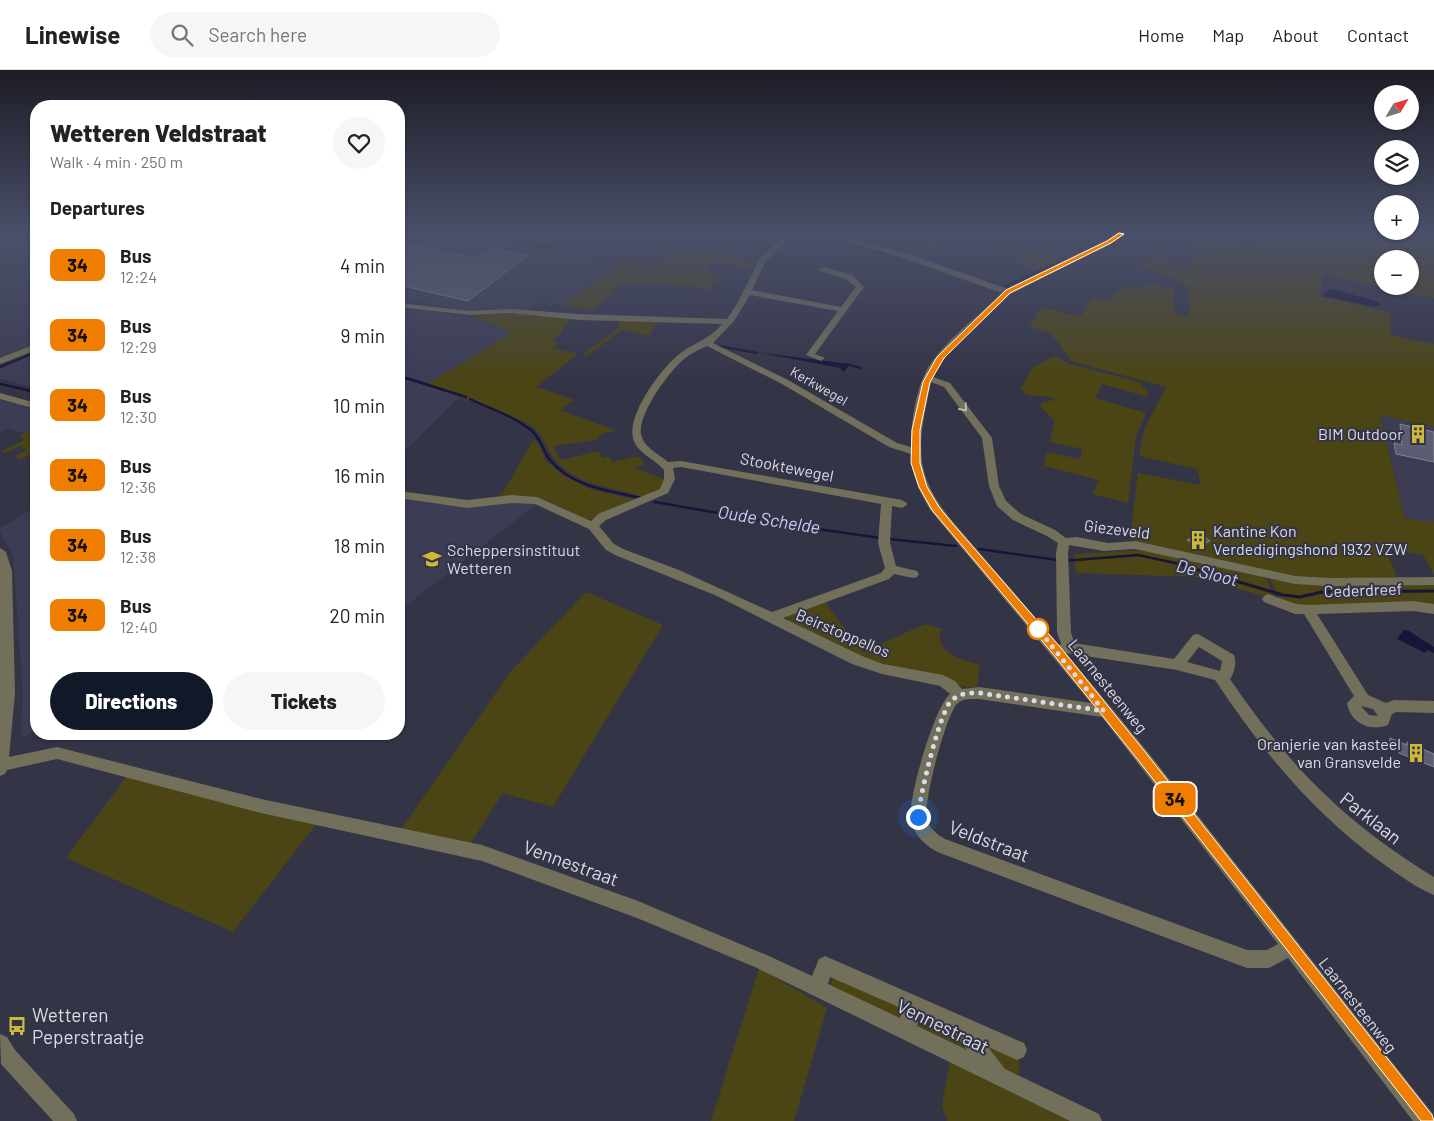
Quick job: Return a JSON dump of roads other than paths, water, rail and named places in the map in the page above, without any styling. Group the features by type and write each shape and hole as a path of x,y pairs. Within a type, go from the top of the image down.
{"street":[{"path":"405,496 467,504 526,499 537,501 594,526 602,518 664,490 669,484 670,473 666,465 638,442 635,436 636,424 653,388 681,357 688,352 709,344 728,322 752,283"},
{"path":"821,358 810,355 860,287 856,283"},
{"path":"982,283 1008,292"},
{"name":"Laarnesteenweg","path":"1026,283 1008,292 956,340 941,357 928,378 916,430 916,463 923,487 936,508 1063,649 1104,711 1426,1121"},
{"path":"748,292 843,310"},
{"path":"405,305 470,313 510,311 579,317 728,322"},
{"name":"Kerkwegel","path":"709,344 785,382 893,446 915,452"},
{"path":"0,361 30,348"},
{"path":"928,378 947,386 987,438 994,486 1001,503 1017,517 1051,533 1064,542 1062,560 1063,649 1177,666 1220,676 1226,674 1228,659 1198,639 1177,666"},
{"path":"0,396 30,404"},
{"name":"Stooktewegel","path":"666,465 681,464 902,504"},
{"path":"887,502 884,539 891,569 914,574"},
{"name":"Beirstoppellos","path":"594,526 610,548 675,573 856,660 882,669 943,681 950,685 959,695"},
{"name":"Giezeveld","path":"1064,542 1074,540 1116,548 1135,545 1296,580 1434,581"},
{"path":"0,552 7,577 8,693 0,767"},
{"name":"Beirstoppellos","path":"770,618 885,576 891,569"},
{"path":"1268,599 1295,609 1308,610"},
{"name":"Cederdreef","path":"1434,609 1413,606 1308,610 1363,699 1356,701 1354,707 1358,714 1367,720 1375,722 1383,721 1386,718 1384,711 1394,706 1434,707"},
{"name":"Parklaan","path":"1220,676 1248,719 1280,761 1307,792 1366,843 1434,887"},
{"path":"959,695 968,692 980,693 1104,711"},
{"name":"Veldstraat","path":"959,695 946,706 919,799 918,817 930,839 965,854 1247,959 1269,959 1290,947"},
{"name":"Vennestraat","path":"0,767 57,753 261,806 482,854 582,889 686,929 818,987 906,1032 1092,1121"},
{"path":"818,987 825,965 1017,1050"},
{"path":"906,1032 913,1004"},
{"path":"958,1024 1000,1077"},
{"path":"0,1044 8,1057 67,1121"}],"waterway":[{"path":"990,283 996,285"},
{"path":"1004,287 1013,283"},
{"path":"719,346 757,353"},
{"path":"0,367 30,354"},
{"path":"847,364 860,368"},
{"name":"Oude Schelde","path":"405,378 466,397"},
{"name":"Oude Schelde","path":"0,384 30,391"},
{"name":"Oude Schelde","path":"470,399 510,417 532,431 550,460 569,476 592,487 641,498"},
{"name":"Oude Schelde","path":"655,502 775,523 881,538"},
{"name":"Oude Schelde","path":"889,539 956,546"},
{"name":"De Sloot","path":"979,549 1058,560"},
{"name":"De Sloot","path":"1064,561 1138,555 1184,565"},
{"name":"De Sloot","path":"1178,564 1283,595 1300,597 1322,592 1434,591"}],"place":[{"name":"BIM Outdoor","path":"1418,434"},
{"name":"Kantine Kon Verdedigingshond 1932 VZW","path":"1198,540"},
{"name":"Scheppersinstituut Wetteren","path":"432,559"},
{"name":"Oranjerie van kasteel van Gransvelde","path":"1416,753"},
{"name":"Wetteren Peperstraatje","path":"17,1026"}]}
